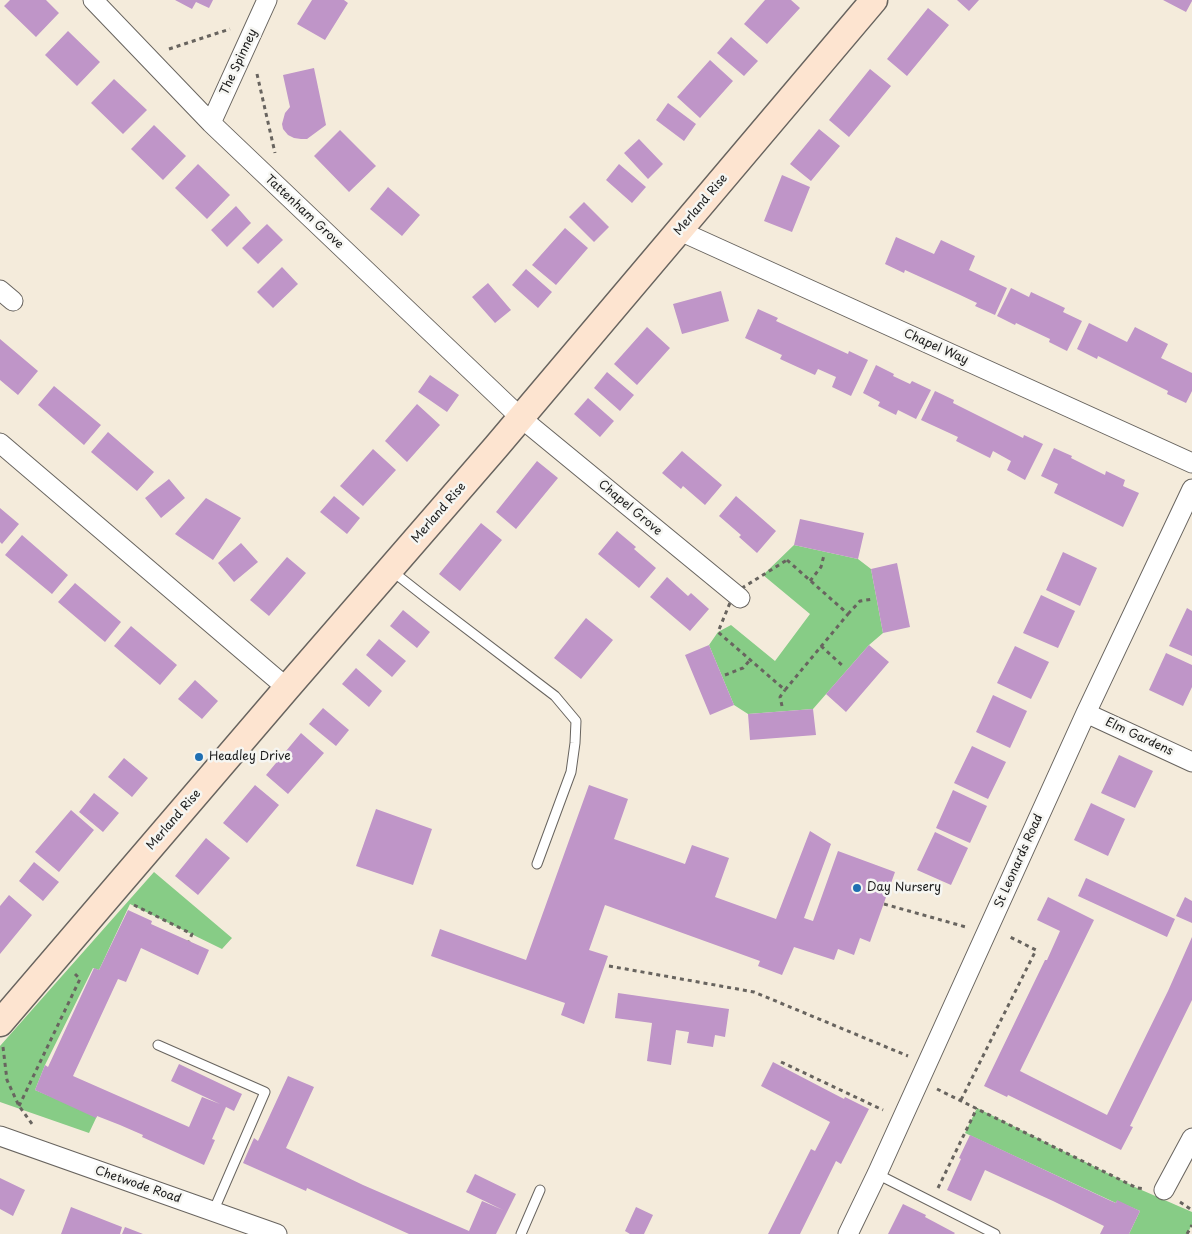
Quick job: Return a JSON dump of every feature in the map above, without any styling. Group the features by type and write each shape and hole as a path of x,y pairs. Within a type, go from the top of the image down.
{"street":[{"name":"Tattenham Grove","path":"92,0 211,123 521,418"},
{"name":"The Spinney","path":"211,123 267,0"},
{"name":"Merland Rise","path":"0,1022 521,418 874,0"},
{"name":"Chapel Way","path":"680,231 1192,464"},
{"name":"Chapel Grove","path":"521,418 737,596"},
{"path":"0,443 287,688"},
{"name":"St Leonards Road","path":"848,1234 920,1080 1086,713 1192,490"},
{"name":"Elm Gardens","path":"1086,713 1192,762"},
{"name":"Chetwode Road","path":"0,1136 276,1234"},
{"path":"1164,1190 1192,1138"}],"lane":[{"path":"390,569 424,598 555,696 576,721 571,772 537,864"},
{"path":"158,1045 265,1092 213,1212"},
{"path":"877,1174 995,1234"},
{"path":"521,1234 540,1190"}],"path":[{"path":"147,57 234,28"},
{"path":"250,39 275,154"},
{"path":"810,581 821,568 824,555"},
{"path":"784,690 718,632 737,596 787,560 848,614"},
{"path":"782,706 780,696 784,690 848,614 860,601 873,599"},
{"path":"821,646 844,667"},
{"path":"725,674 743,668 750,660"},
{"path":"112,893 192,934 189,942"},
{"path":"884,904 987,932 1036,950 961,1100"},
{"path":"20,1106 80,979 56,956"},
{"path":"609,966 754,992 909,1057 928,1062"},
{"path":"0,1022 7,1080 20,1106 33,1124"},
{"path":"781,1062 902,1119"},
{"path":"920,1080 1137,1188 1164,1190"},
{"path":"840,1097 842,1091"},
{"path":"931,1202 977,1108"},
{"path":"1187,1234 1192,1225"}],"green space":[{"path":"794,545 858,559 871,569 883,633 869,645 813,709 748,714 734,705 709,645 718,632 731,625 775,661 810,614 763,575"},
{"path":"154,872 232,938 222,949 130,904 99,970 93,968 45,1065 35,1090 97,1116 89,1133 0,1102 0,1046"},
{"path":"977,1108 1137,1188 1192,1212 1192,1225 1187,1234 1129,1234 1140,1211 1117,1201 1116,1203 965,1133"}],"building":[{"path":"10,0 46,0 59,13 36,37 4,6"},
{"path":"175,0 213,0 209,8 196,2 192,9"},
{"path":"312,0 344,0 348,3 325,40 297,24"},
{"path":"765,0 791,0 800,8 767,44 744,24"},
{"path":"957,0 979,0 969,11"},
{"path":"1163,0 1192,0 1192,1 1186,12"},
{"path":"928,8 949,25 907,76 887,59"},
{"path":"68,31 100,62 77,86 45,55"},
{"path":"731,37 758,61 744,76 717,53"},
{"path":"710,60 733,81 700,118 677,97"},
{"path":"314,68 326,125 307,139 294,138 288,135 283,129 282,124 285,113 290,107 283,75"},
{"path":"870,69 891,86 849,137 829,120"},
{"path":"114,79 147,110 123,134 91,103"},
{"path":"668,103 696,124 684,141 656,120"},
{"path":"154,125 186,156 163,180 131,149"},
{"path":"819,129 840,146 811,181 790,164"},
{"path":"340,130 376,166 349,192 314,156"},
{"path":"639,139 663,164 648,179 624,153"},
{"path":"198,164 230,195 207,219 175,188"},
{"path":"619,164 646,187 632,203 606,180"},
{"path":"782,175 810,187 792,232 764,221"},
{"path":"388,187 420,215 402,236 370,209"},
{"path":"584,202 609,227 594,242 569,217"},
{"path":"236,206 251,223 227,247 211,230"},
{"path":"267,224 283,240 258,264 242,248"},
{"path":"565,228 588,248 556,285 532,265"},
{"path":"896,237 934,254 941,240 975,256 969,270 1007,288 995,315 975,306 977,303 958,294 905,270 904,273 885,264"},
{"path":"282,267 298,284 273,308 257,292"},
{"path":"526,269 552,292 538,308 512,285"},
{"path":"488,283 511,310 495,323 472,297"},
{"path":"1011,288 1029,297 1031,292 1065,308 1063,312 1082,321 1067,351 1049,342 1050,339 997,316"},
{"path":"721,291 729,321 682,334 673,304"},
{"path":"758,309 778,318 776,321 848,354 849,351 868,360 851,396 832,387 836,377 818,369 815,375 780,359 782,355 745,338"},
{"path":"1089,323 1127,342 1135,327 1168,344 1161,358 1192,373 1192,391 1186,403 1167,394 1168,391 1098,356 1097,359 1077,349"},
{"path":"647,327 670,348 637,385 614,364"},
{"path":"0,339 38,371 18,395 0,380"},
{"path":"876,365 910,384 912,381 931,390 916,419 898,410 896,415 878,406 880,402 863,393"},
{"path":"607,372 634,395 620,411 594,388"},
{"path":"430,375 459,395 447,412 418,392"},
{"path":"54,386 101,425 84,445 38,405"},
{"path":"935,391 954,400 953,403 1023,438 1024,435 1043,444 1025,480 1007,470 1011,461 993,451 990,458 956,441 958,437 921,420"},
{"path":"588,398 614,421 600,437 574,414"},
{"path":"417,404 440,425 407,462 385,441"},
{"path":"108,432 154,472 137,491 91,452"},
{"path":"1054,448 1105,475 1106,471 1125,480 1123,486 1139,493 1123,527 1054,493 1058,484 1041,476"},
{"path":"373,449 396,470 363,506 340,486"},
{"path":"682,451 722,485 705,505 683,486 681,489 662,473"},
{"path":"537,461 558,478 516,529 496,512"},
{"path":"169,479 185,498 161,518 145,498"},
{"path":"334,496 360,518 347,534 320,512"},
{"path":"736,496 776,531 757,553 739,537 741,535 719,516"},
{"path":"206,498 241,518 213,560 175,534"},
{"path":"0,508 19,524 2,544 0,542"},
{"path":"800,519 864,533 858,559 794,545"},
{"path":"481,523 502,540 460,591 439,574"},
{"path":"617,531 656,568 639,588 598,554"},
{"path":"22,535 68,575 52,594 5,555"},
{"path":"241,543 258,562 234,582 218,563"},
{"path":"1063,552 1097,568 1080,606 1046,590"},
{"path":"287,557 306,573 269,616 250,600"},
{"path":"897,563 910,627 883,633 871,569"},
{"path":"667,577 688,596 691,593 709,609 690,631 650,597"},
{"path":"75,583 121,622 105,642 58,602"},
{"path":"1041,595 1075,611 1058,648 1023,633"},
{"path":"1187,608 1192,611 1192,656 1169,646"},
{"path":"403,610 430,632 417,648 390,626"},
{"path":"586,618 613,640 581,679 554,658"},
{"path":"131,626 177,665 160,685 114,646"},
{"path":"379,639 406,661 392,677 366,655"},
{"path":"709,645 734,705 710,715 685,655"},
{"path":"869,645 889,662 846,712 826,694"},
{"path":"1015,646 1049,662 1031,699 997,683"},
{"path":"1166,653 1192,665 1192,687 1183,706 1149,690"},
{"path":"356,668 382,691 369,707 342,684"},
{"path":"195,680 218,701 202,719 178,699"},
{"path":"993,695 1027,711 1010,748 976,732"},
{"path":"323,708 349,730 336,746 309,724"},
{"path":"813,709 816,735 750,740 748,714"},
{"path":"301,733 324,753 288,794 266,775"},
{"path":"972,746 1006,762 988,799 954,783"},
{"path":"1119,755 1153,771 1135,808 1101,793"},
{"path":"124,758 148,778 132,797 108,777"},
{"path":"255,785 279,805 247,843 223,823"},
{"path":"589,785 628,799 614,839 685,864 692,845 729,858 715,897 776,919 810,831 831,844 804,918 813,921 838,851 895,872 870,942 860,938 854,955 838,949 834,960 794,947 782,975 758,966 760,961 605,905 589,950 608,956 584,1024 561,1015 565,1003 431,956 440,929 526,960"},
{"path":"953,790 987,806 970,843 936,828"},
{"path":"94,793 119,813 103,832 79,812"},
{"path":"1091,803 1125,819 1108,856 1074,840"},
{"path":"376,809 432,829 413,885 356,866"},
{"path":"71,810 94,830 59,872 35,852"},
{"path":"935,832 968,848 951,885 917,870"},
{"path":"206,838 230,858 198,895 175,876"},
{"path":"34,862 59,882 43,901 19,881"},
{"path":"1086,878 1175,919 1167,937 1078,896"},
{"path":"9,895 32,915 0,954 0,906"},
{"path":"1048,897 1094,920 1020,1071 1107,1115 1168,991 1192,937 1192,1000 1130,1126 1133,1127 1121,1150 1008,1095 1007,1097 984,1086 1060,931 1037,920"},
{"path":"1185,897 1192,901 1192,923 1176,916"},
{"path":"128,910 152,921 151,924 209,950 198,975 141,948 126,982 118,979 73,1076 189,1127 202,1097 220,1104 171,1081 179,1064 242,1094 234,1111 226,1107 212,1139 215,1140 204,1165 142,1137 143,1135 97,1116 96,1118 35,1090 45,1065 48,1067 94,968 99,970"},
{"path":"618,993 729,1009 725,1037 715,1035 713,1047 687,1043 689,1032 676,1030 671,1065 647,1061 652,1023 615,1018"},
{"path":"773,1062 844,1099 845,1097 869,1109 841,1164 836,1161 800,1234 768,1234 811,1149 815,1151 830,1122 761,1086"},
{"path":"288,1076 314,1087 286,1148 363,1185 469,1231 482,1201 503,1210 466,1192 475,1174 516,1194 496,1234 409,1234 307,1188 306,1191 243,1163 254,1138 258,1141"},
{"path":"970,1135 1111,1201 1116,1203 1117,1200 1140,1211 1129,1234 1100,1234 1104,1226 985,1170 971,1201 947,1190"},
{"path":"0,1178 25,1190 13,1216 0,1209"},
{"path":"903,1204 926,1215 925,1217 955,1233 888,1234"},
{"path":"71,1207 122,1227 120,1234 61,1234"},
{"path":"636,1207 653,1215 644,1234 630,1234 625,1231"},
{"path":"125,1227 143,1234 122,1234"}],"place":[{"name":"Headley Drive","path":"199,757"},
{"name":"Day Nursery","path":"857,888"}]}
